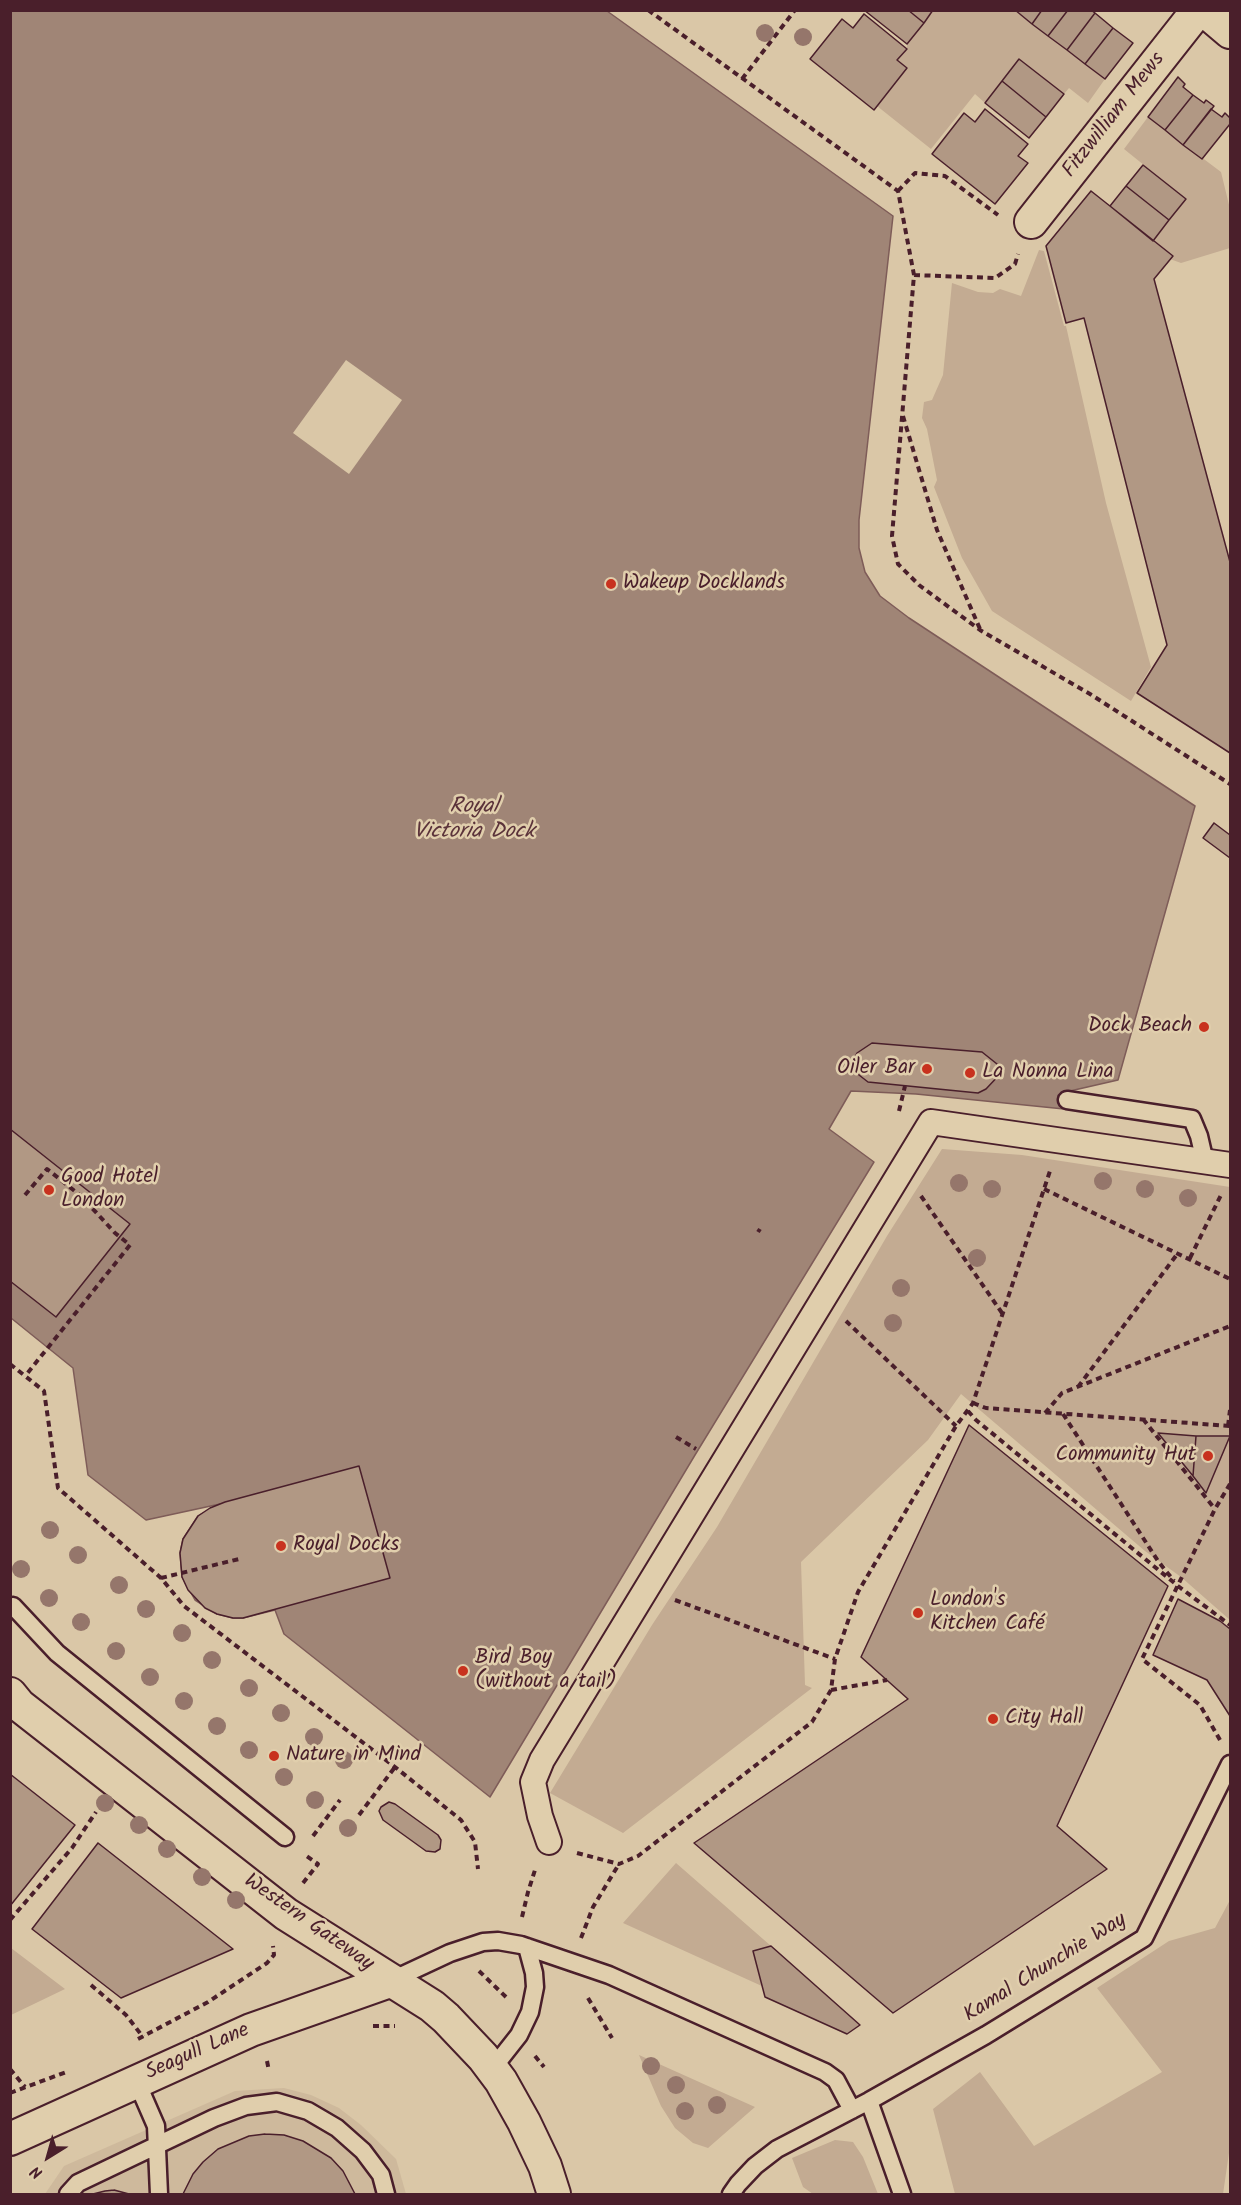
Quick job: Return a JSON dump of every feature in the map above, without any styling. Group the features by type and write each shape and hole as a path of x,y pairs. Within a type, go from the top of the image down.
{"street":[{"name":"Fitzwilliam Mews","path":"1028,229 1198,10"},
{"path":"1204,10 1230,32"},
{"path":"549,1842 540,1816 533,1782 542,1760 931,1122 1205,1162 1228,1176"},
{"name":"Western Gateway","path":"10,1694 20,1705 286,1914 432,2006 471,2043 493,2068 524,2122 545,2166 554,2194"},
{"name":"Seagull Lane","path":"10,2139 136,2080 251,2030 390,1981"}],"lane":[{"path":"1067,1100 1192,1119 1205,1162"},
{"path":"13,1606 57,1653 285,1837"},
{"name":"Kamal Chunchie Way","path":"731,2194 766,2157 799,2136 852,2110 986,2035 1144,1938 1230,1764"},
{"path":"390,1981 450,1953 483,1942 498,1941 527,1947 609,1975 825,2072 836,2080 852,2110"},
{"path":"493,2068 519,2035 530,2012 535,1987 527,1947"},
{"path":"136,2080 153,2116 159,2194"},
{"path":"868,2101 902,2194"},
{"path":"68,2194 78,2183 214,2118 246,2106 277,2102 308,2111 337,2128 363,2151 381,2175 386,2194"}],"path":[{"path":"648,10 898,191 914,275 892,536 898,564 919,585 980,630 1090,694 1230,784"},
{"path":"742,79 795,10"},
{"path":"898,191 915,172 945,176 1028,229 1015,264 995,279 914,275"},
{"path":"902,413 937,530 980,630"},
{"path":"903,1095 904,1086"},
{"path":"586,1923 619,1864 638,1856 813,1722 831,1690 835,1659 858,1592 956,1426 973,1403 1053,1160"},
{"path":"25,1195 47,1168 81,1196 115,1233 130,1245 25,1376"},
{"path":"1190,1258 1228,1176"},
{"path":"1044,1189 1230,1279"},
{"path":"918,1192 1002,1314"},
{"path":"1077,1388 1178,1252"},
{"path":"840,1316 956,1426"},
{"path":"1045,1413 1062,1393 1230,1326"},
{"path":"10,1364 44,1391 58,1488 161,1578 184,1606 461,1820 475,1842 477,1869"},
{"path":"973,1403 986,1408 1229,1426 1230,1410"},
{"path":"968,1411 1178,1587 1230,1626"},
{"path":"1063,1414 1158,1561 1178,1587"},
{"path":"1143,1419 1215,1509"},
{"path":"676,1437 701,1453"},
{"path":"1220,1741 1200,1705 1142,1659 1215,1509 1230,1484"},
{"path":"161,1578 239,1559"},
{"path":"670,1598 835,1659"},
{"path":"831,1690 887,1680"},
{"path":"359,1815 395,1767"},
{"path":"309,1841 340,1800"},
{"path":"10,1920 72,1848 96,1812"},
{"path":"549,1842 567,1850 619,1864"},
{"path":"301,1886 318,1864 306,1855"},
{"name":"Seagull Lane","path":"133,2042 208,2002 267,1963 274,1955"},
{"path":"476,1967 506,1998"},
{"path":"91,1985 126,2015 143,2037"},
{"path":"585,1993 612,2038"},
{"path":"363,2027 403,2025"},
{"path":"10,2069 25,2087"},
{"path":"10,2093 74,2069"}],"shaded area":[{"path":"933,11 1015,11 1105,79 1088,103 1069,88 1064,94 1019,59 985,103 975,94 931,149 877,106 906,68 897,60"},
{"path":"1148,117 1221,172 1230,209 1230,248 1181,263 1170,259 1153,241 1186,199 1124,149"},
{"path":"1039,250 1044,251 1064,326 1066,326 1106,503 1151,667 1131,701 992,611 962,558 934,487 937,480 927,429 922,418 924,402 932,400 943,375 952,283 978,292 993,293 1000,289 1021,296"},
{"path":"942,1149 1022,1155 1230,1187 1230,1620 1181,1577 1145,1551 961,1394 928,1440 801,1562 805,1685 812,1688 623,1833 550,1793 652,1625 717,1527 887,1236"},
{"path":"676,1863 771,1946 754,1951 764,1987 623,1923"},
{"path":"1230,1900 1230,2146 1223,2194 955,2194 933,2109 980,2072 1034,2146 1162,2072 1097,1988 1169,1941 1215,1928"},
{"path":"11,1948 65,1989 11,2015"},
{"path":"639,2055 755,2107 708,2148 693,2143 675,2128 661,2106"},
{"path":"284,2088 311,2095 339,2108 361,2125 396,2159 406,2194 45,2194 64,2166 235,2091"},
{"path":"835,2140 853,2142 863,2157 878,2194 813,2194 803,2187 792,2158"}],"water":[{"name":"Royal Victoria Dock","path":"10,11 607,11 893,216 859,520 859,548 865,572 880,596 909,618 1195,806 1118,1080 1070,1091 1064,1109 916,1094 851,1091 829,1129 874,1162 490,1797 284,1634 275,1610 243,1618 233,1618 217,1614 195,1600 182,1577 180,1553 183,1539 198,1516 220,1504 146,1520 88,1475 73,1368 11,1318"}],"pier":[{"path":"346,360 402,400 349,474 293,433"}],"building":[{"path":"864,10 908,10 924,23 907,44"},
{"path":"908,10 933,10 924,23"},
{"path":"1015,10 1042,10 1032,24"},
{"path":"1042,10 1068,10 1048,36 1032,24"},
{"path":"1068,10 1091,10 1095,13 1067,50 1048,36"},
{"path":"1095,13 1113,28 1085,64 1067,50"},
{"path":"864,14 907,49 897,60 907,68 874,110 810,59 842,19 853,28"},
{"path":"1113,28 1133,43 1105,79 1085,64"},
{"path":"1019,59 1064,94 1046,117 1002,81"},
{"path":"1178,77 1185,84 1183,87 1193,95 1165,130 1148,117"},
{"path":"1002,81 1046,117 1029,138 985,103"},
{"path":"1193,95 1204,103 1206,100 1214,106 1183,145 1165,130"},
{"path":"985,109 1028,144 1018,156 1028,163 995,204 932,154 964,113 975,122"},
{"path":"1211,109 1222,117 1225,113 1230,118 1230,124 1202,159 1183,145"},
{"path":"1143,165 1186,199 1169,220 1126,186"},
{"path":"1126,186 1169,220 1153,241 1110,206"},
{"path":"1091,191 1173,256 1154,279 1230,562 1230,753 1137,693 1167,645 1084,318 1066,323 1046,246"},
{"path":"1214,823 1230,835 1230,858 1203,838"},
{"name":"Oiler Bar","path":"872,1043 982,1052 997,1064 1001,1073 986,1089 978,1093 868,1082 859,1075 852,1063 857,1053"},
{"name":"Good Hotel London","path":"10,1129 130,1224 56,1317 10,1281"},
{"name":"City Hall","path":"969,1425 1168,1586 1057,1826 1107,1869 893,2013 694,1843 908,1699 861,1657"},
{"path":"1158,1433 1196,1436 1193,1476"},
{"name":"Community Hut","path":"1196,1436 1230,1436 1206,1493 1193,1476"},
{"name":"Royal Docks","path":"359,1466 390,1578 243,1618 217,1614 205,1608 188,1590 182,1577 180,1553 183,1539 198,1516 225,1502"},
{"path":"1178,1599 1220,1621 1230,1629 1230,1716 1207,1680 1153,1655"},
{"path":"10,1774 75,1825 10,1906"},
{"path":"389,1802 438,1835 441,1840 440,1849 435,1852 426,1851 383,1820 379,1811"},
{"path":"98,1843 233,1949 121,1998 32,1929"},
{"path":"771,1946 860,2025 847,2034 765,1997 753,1951"},
{"path":"284,2135 303,2141 331,2158 343,2171 355,2194 183,2194 193,2174 218,2149 249,2136"},
{"path":"114,2190 129,2194 93,2194 105,2191"}],"place":[{"name":"Wakeup Docklands","path":"611,584"},
{"name":"Dock Beach","path":"1204,1027"},
{"name":"Oiler Bar","path":"927,1069"},
{"name":"La Nonna Lina","path":"970,1073"},
{"name":"Good Hotel London","path":"49,1190"},
{"name":"Community Hut","path":"1208,1456"},
{"name":"Royal Docks","path":"281,1546"},
{"name":"London's Kitchen Café","path":"918,1613"},
{"name":"Bird Boy (without a tail)","path":"463,1671"},
{"name":"City Hall","path":"993,1719"},
{"name":"Nature in Mind","path":"274,1756"}]}
